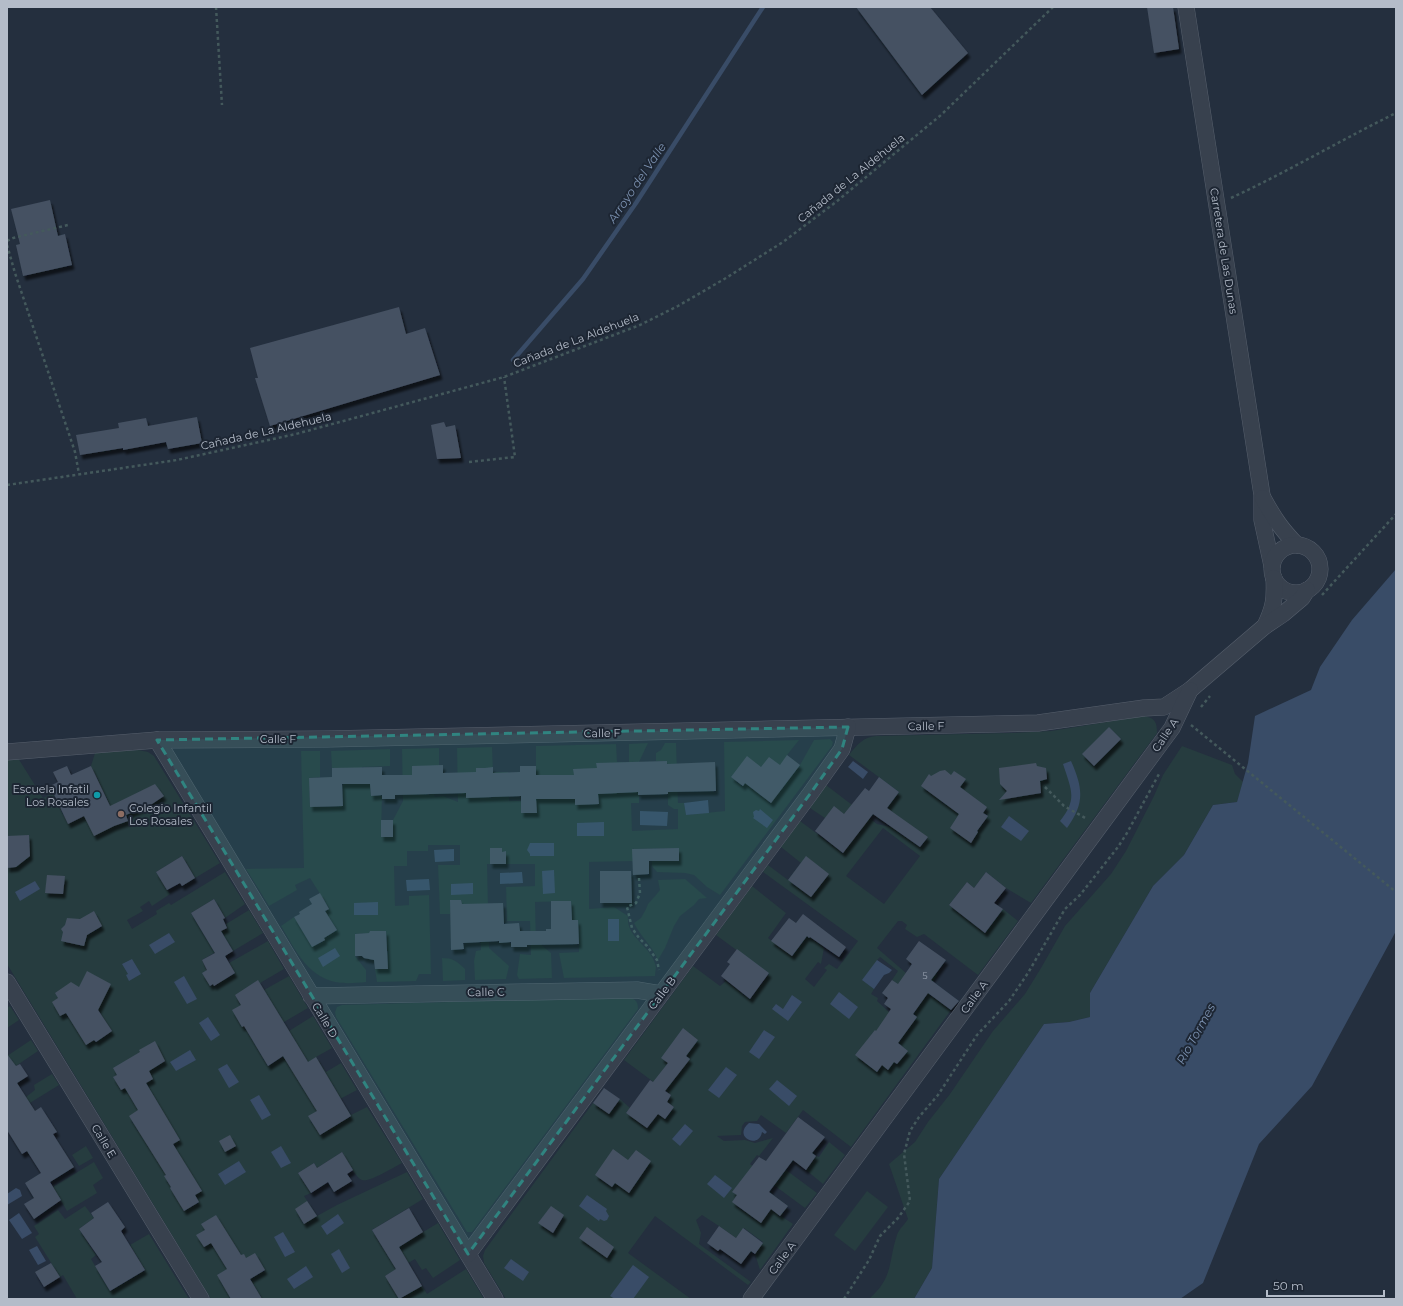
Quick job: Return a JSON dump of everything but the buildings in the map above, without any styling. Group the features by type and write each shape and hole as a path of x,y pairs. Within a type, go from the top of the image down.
{"street":[{"name":"Carretera de Las Dunas","path":"1186,7 1262,495 1262,520 1273,572 1274,603 1265,626"},
{"name":"Carretera de Las Dunas","path":"1262,495 1274,518 1297,545"},
{"path":"1297,545 1310,549 1316,554 1319,560 1320,574 1317,581 1312,586 1312,595 1284,590 1278,585 1273,572 1275,557 1280,550 1288,546 1297,545"},
{"name":"Carretera de Las Dunas","path":"1190,690 1265,626 1302,598 1312,595"},
{"name":"Calle F","path":"7,752 157,740 328,739 1038,723 1144,708 1164,707 1190,690"},
{"name":"Calle A","path":"752,1299 1172,728 1190,690"},
{"name":"Calle B","path":"468,1254 810,794 842,749 848,727"},
{"name":"Calle D","path":"157,740 495,1299"},
{"name":"Calle E","path":"7,982 201,1299"},
{"name":"Calle C","path":"311,996 637,990 661,994"}],"path":[{"path":"216,7 222,105"},
{"name":"Cañada de La Aldehuela","path":"7,484 177,460 296,434 504,377 640,325 678,306 726,278 783,242 836,202 941,115 1052,7"},
{"path":"1217,203 1232,198 1301,163 1358,131 1396,113"},
{"path":"7,241 13,238 68,225"},
{"path":"7,245 75,452 79,474"},
{"path":"469,462 515,457 504,377"},
{"path":"1312,595 1328,589 1336,578 1346,570 1396,514"},
{"path":"1199,711 1212,694"},
{"path":"1186,731 1193,720"},
{"path":"1190,724 1396,892"},
{"path":"844,1299 869,1260 880,1236 898,1218 910,1201 904,1154 910,1131 919,1117 938,1095 977,1035 1013,995 1028,973 1065,909 1080,895 1118,847 1162,769"},
{"path":"1045,786 1069,809 1077,813"},
{"path":"639,878 640,893 636,903 627,907 632,928 656,960 661,975"}],"highlighted area":[{"path":"848,727 842,749 810,794 468,1254 157,740"}],"green space":[{"path":"1144,716 1153,719 1157,726 1157,733 1031,903 1006,888 986,872 974,888 967,882 949,905 985,933 1003,909 1018,921 978,975 924,934 917,937 905,929 907,925 902,921 898,921 877,948 906,973 935,972 937,976 933,982 940,987 932,996 951,1010 851,1147 803,1110 786,1133 761,1115 757,1121 745,1122 742,1126 741,1135 717,1136 724,1141 745,1140 755,1143 773,1138 759,1156 757,1155 750,1164 775,1183 786,1170 817,1193 805,1208 763,1177 765,1189 788,1206 781,1216 793,1224 760,1270 755,1254 763,1242 744,1228 736,1238 702,1215 696,1220 701,1233 699,1244 751,1282 748,1285 655,1216 628,1253 691,1299 506,1299 484,1263 483,1256 485,1250 593,1103 609,1114 620,1099 630,1108 626,1113 647,1128 658,1114 665,1119 674,1107 667,1102 671,1095 624,1060 693,966 720,986 726,981 750,999 769,974 716,935 752,886 786,913 768,938 792,956 807,936 824,948 821,964 818,962 805,979 814,987 827,970 824,968 829,964 837,969 858,941 763,872 768,865 788,880 801,863 781,847 800,821 843,853 862,829 825,818 810,808 826,785 877,824 900,829 898,832 920,847 927,837 904,823 879,819 899,792 849,755 858,745 867,738 876,736 1051,731","holes":["883,828 920,856 884,904 846,876","880,957 898,971 892,980 922,1001 913,1014 889,1012 877,1001 878,998 871,994 874,989 877,960"]},
{"path":"830,739 833,742 832,746 720,895 707,887 694,875 685,873 657,872 652,866 652,861 679,848 633,849 633,861 589,862 589,909 614,907 628,916 628,924 631,931 654,959 656,967 655,976 564,978 559,953 579,952 578,921 572,920 571,901 535,902 536,943 539,943 551,953 552,978 519,979 517,975 520,954 531,955 530,921 507,921 506,887 535,886 535,864 487,864 489,948 509,966 506,979 475,980 474,961 476,951 481,950 479,907 472,907 472,904 462,904 461,900 450,900 450,914 440,914 438,865 460,865 460,845 428,845 428,851 407,851 407,866 394,866 395,906 409,905 409,896 429,895 431,974 419,974 416,981 377,982 375,969 388,968 386,931 370,931 369,933 355,934 355,956 366,970 366,982 335,982 316,974 302,960 281,926 294,917 316,945 337,930 325,911 329,908 310,878 295,885 297,890 269,906 246,869 304,868 301,751 320,751 320,777 309,778 310,807 343,806 342,768 332,768 331,751 390,749 390,766 362,767 362,784 370,784 371,796 382,795 381,837 393,820 403,801 402,749 439,748 439,766 412,767 413,794 434,794 435,797 443,796 458,802 457,748 492,747 493,772 508,772 509,801 521,801 520,766 536,766 536,746 616,744 617,762 629,762 629,744 648,743 639,762 639,803 631,803 632,831 678,829 678,809 674,809 668,805 667,761 656,761 656,753 661,750 665,743 676,743 678,803 684,803 686,815 725,811 724,742 799,740 787,755 800,765 814,740"},
{"path":"1182,746 1232,765 1235,774 1243,782 1237,802 1213,805 1184,855 1153,886 1090,993 1090,1017 1069,1022 1044,1024 939,1179 932,1268 914,1299 869,1299 883,1284 889,1269 897,1235 908,1219 889,1164 915,1142 993,1031 1025,994 1065,926 1111,874 1126,851 1163,775"},
{"path":"138,750 148,752 154,756 220,863 195,878 182,856 156,872 170,894 152,906 149,901 140,907 143,911 127,920 132,929 157,914 156,911 169,903 171,905 225,872 245,904 225,918 214,899 191,913 207,940 227,928 226,924 249,910 263,933 233,951 229,944 202,960 213,984 215,986 235,973 229,963 268,941 284,969 260,983 264,990 289,976 308,1008 284,1022 289,1031 313,1016 332,1048 316,1057 326,1072 341,1063 357,1090 340,1099 351,1115 367,1107 402,1163 376,1177 362,1180 354,1172 342,1152 317,1168 314,1163 298,1173 311,1193 304,1196 317,1216 407,1172 423,1199 372,1230 387,1254 438,1223 460,1260 433,1278 426,1268 422,1270 415,1259 385,1276 422,1286 427,1294 466,1269 484,1299 211,1299 7,964 7,759 18,758 43,798 53,793 68,824 109,804 91,766 95,753"},
{"path":"685,879 707,898 699,899 680,916 658,960 653,950 634,923 641,918 648,904 660,890 658,880"},
{"path":"442,958 452,959 462,966 465,969 465,980 443,981"},
{"path":"630,997 634,999 638,1005 638,1009 472,1232 467,1232 336,1017 335,1012 337,1007 342,1005"},
{"path":"10,1006 19,1020 7,1028 7,1008"},
{"path":"31,1040 38,1051 7,1072 7,1056"},
{"path":"52,1074 59,1085 7,1117 26,1097 35,1090 34,1085"},
{"path":"829,1142 845,1155 823,1184 806,1170 816,1156 819,1157"},
{"path":"86,1146 93,1158 79,1166 72,1155"},
{"path":"94,1162 103,1178 93,1185 97,1193 67,1211 53,1187"},
{"path":"867,1191 888,1207 855,1251 834,1235"},
{"path":"85,1206 94,1218 79,1229 96,1255 91,1259 110,1291 145,1270 130,1245 149,1234 189,1299 77,1299 63,1275 60,1277 35,1237 39,1234 34,1226 58,1210 65,1219"}],"water":[{"name":"Río Tormes","path":"1396,569 1396,931 1312,1086 1259,1144 1203,1283 1180,1299 914,1299 932,1268 939,1179 1044,1024 1069,1022 1090,1017 1090,993 1153,886 1184,855 1213,805 1237,802 1248,763 1255,716 1311,690 1320,667 1352,620"},
{"path":"853,761 868,772 863,779 848,767"},
{"path":"1071,761 1078,779 1080,795 1077,811 1067,828 1060,821 1066,813 1071,800 1070,787 1063,764"},
{"path":"708,800 709,813 686,815 684,803"},
{"path":"760,809 773,820 767,828 753,818 753,812 756,810 759,811"},
{"path":"640,811 668,812 667,826 640,825"},
{"path":"1009,816 1029,831 1021,841 1001,827"},
{"path":"604,822 604,836 577,836 577,823"},
{"path":"530,843 554,843 554,856 530,856 527,850"},
{"path":"454,849 454,861 435,862 434,850"},
{"path":"554,870 555,893 543,894 542,871"},
{"path":"522,872 523,883 500,884 500,873"},
{"path":"429,879 430,890 407,891 406,880"},
{"path":"35,881 40,889 20,901 15,892"},
{"path":"473,883 473,894 451,895 451,884"},
{"path":"378,902 378,915 354,915 354,903"},
{"path":"608,919 619,919 619,941 608,941"},
{"path":"169,933 175,942 155,954 149,945"},
{"path":"335,948 340,956 323,967 318,958"},
{"path":"132,959 141,974 129,981 126,975 128,974 122,964"},
{"path":"877,960 892,970 884,975 874,989 862,980"},
{"path":"184,976 197,999 187,1004 174,982"},
{"path":"839,992 858,1007 849,1019 830,1004"},
{"path":"792,995 802,1002 788,1021 772,1009 776,1004 783,1009"},
{"path":"208,1017 220,1035 211,1041 199,1023"},
{"path":"764,1030 775,1037 759,1059 749,1052"},
{"path":"190,1050 196,1060 176,1071 170,1062"},
{"path":"227,1064 239,1082 229,1088 218,1069"},
{"path":"726,1067 737,1075 719,1098 708,1090"},
{"path":"777,1080 797,1096 789,1106 769,1089"},
{"path":"259,1095 271,1115 262,1120 250,1100"},
{"path":"749,1123 759,1124 767,1132 765,1134 762,1132 760,1137 756,1140 748,1140 743,1133"},
{"path":"685,1124 693,1131 680,1146 672,1139"},
{"path":"281,1146 291,1163 281,1168 271,1152"},
{"path":"239,1161 246,1172 225,1185 218,1174"},
{"path":"715,1175 732,1188 724,1198 707,1184"},
{"path":"16,1188 20,1190 22,1196 7,1205 7,1194"},
{"path":"587,1195 607,1209 606,1211 609,1216 607,1220 604,1221 600,1219 599,1221 579,1206"},
{"path":"19,1213 32,1233 22,1239 9,1220"},
{"path":"338,1214 344,1223 327,1235 321,1226"},
{"path":"283,1232 295,1252 285,1257 274,1237"},
{"path":"37,1246 46,1261 38,1265 29,1250"},
{"path":"339,1249 350,1268 342,1273 331,1254"},
{"path":"511,1259 529,1272 523,1281 504,1268"},
{"path":"633,1265 649,1277 633,1299 615,1299 610,1296"},
{"path":"306,1266 313,1277 294,1289 287,1279"}],"waterway":[{"name":"Arroyo del Valle","path":"513,360 583,279 636,203 763,7"}],"place":[{"name":"Escuela Infatil Los Rosales","path":"97,795"},
{"name":"Colegio Infantil Los Rosales","path":"121,814"}]}
